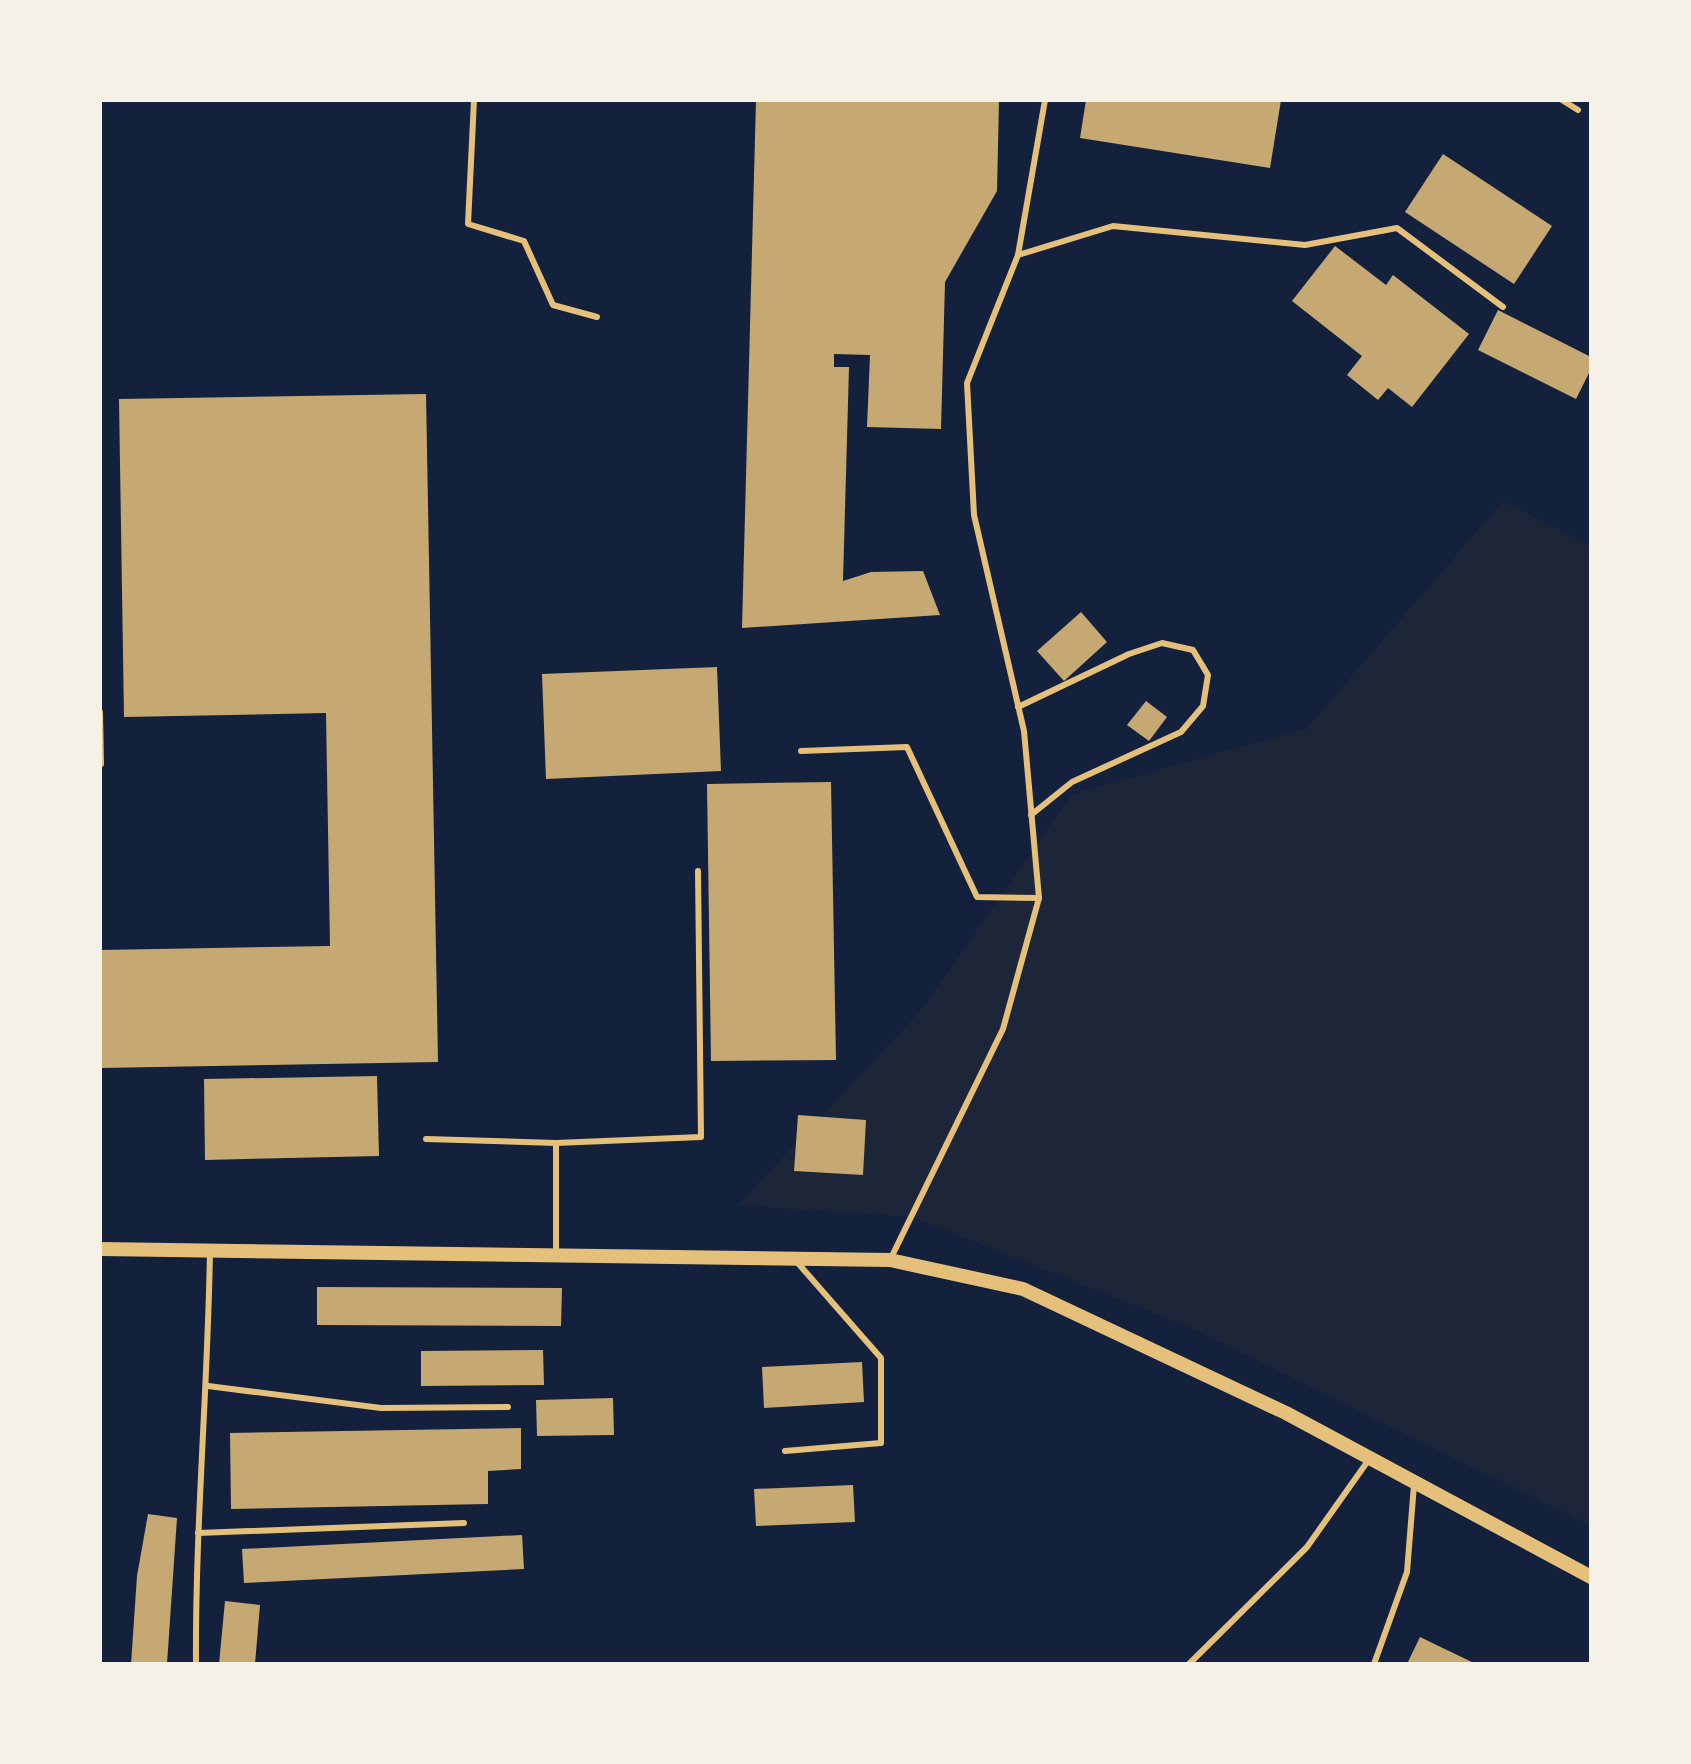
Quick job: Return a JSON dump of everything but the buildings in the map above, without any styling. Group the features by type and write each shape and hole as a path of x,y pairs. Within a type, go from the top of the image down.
{"street":[{"path":"100,1249 890,1260 1023,1289 1286,1413 1591,1577"}],"lane":[{"path":"474,100 468,224 524,241 553,305 597,317"},
{"path":"890,1260 1003,1029 1039,898 1018,707 974,515 967,383 1018,255 1045,100"},
{"path":"1562,100 1578,110"},
{"path":"1018,255 1113,226 1305,245 1397,228 1503,307"},
{"path":"1018,707 1129,654 1162,643 1193,650 1208,675 1203,706 1181,732 1072,782 1031,815"},
{"path":"100,712 101,764"},
{"path":"801,751 907,747 977,897 1039,898"},
{"path":"426,1139 556,1143 701,1137 698,871"},
{"path":"556,1143 556,1254"},
{"path":"196,1664 198,1533 208,1386 210,1250"},
{"path":"785,1451 881,1443 881,1358 793,1258"},
{"path":"208,1386 381,1408 508,1407"},
{"path":"1189,1664 1307,1547 1370,1458"},
{"path":"1374,1664 1407,1572 1414,1481"},
{"path":"198,1533 464,1523"}],"shaded area":[{"path":"1503,501 1591,546 1591,1526 1193,1329 912,1217 738,1205 922,1009 1072,794 1307,728"}]}
